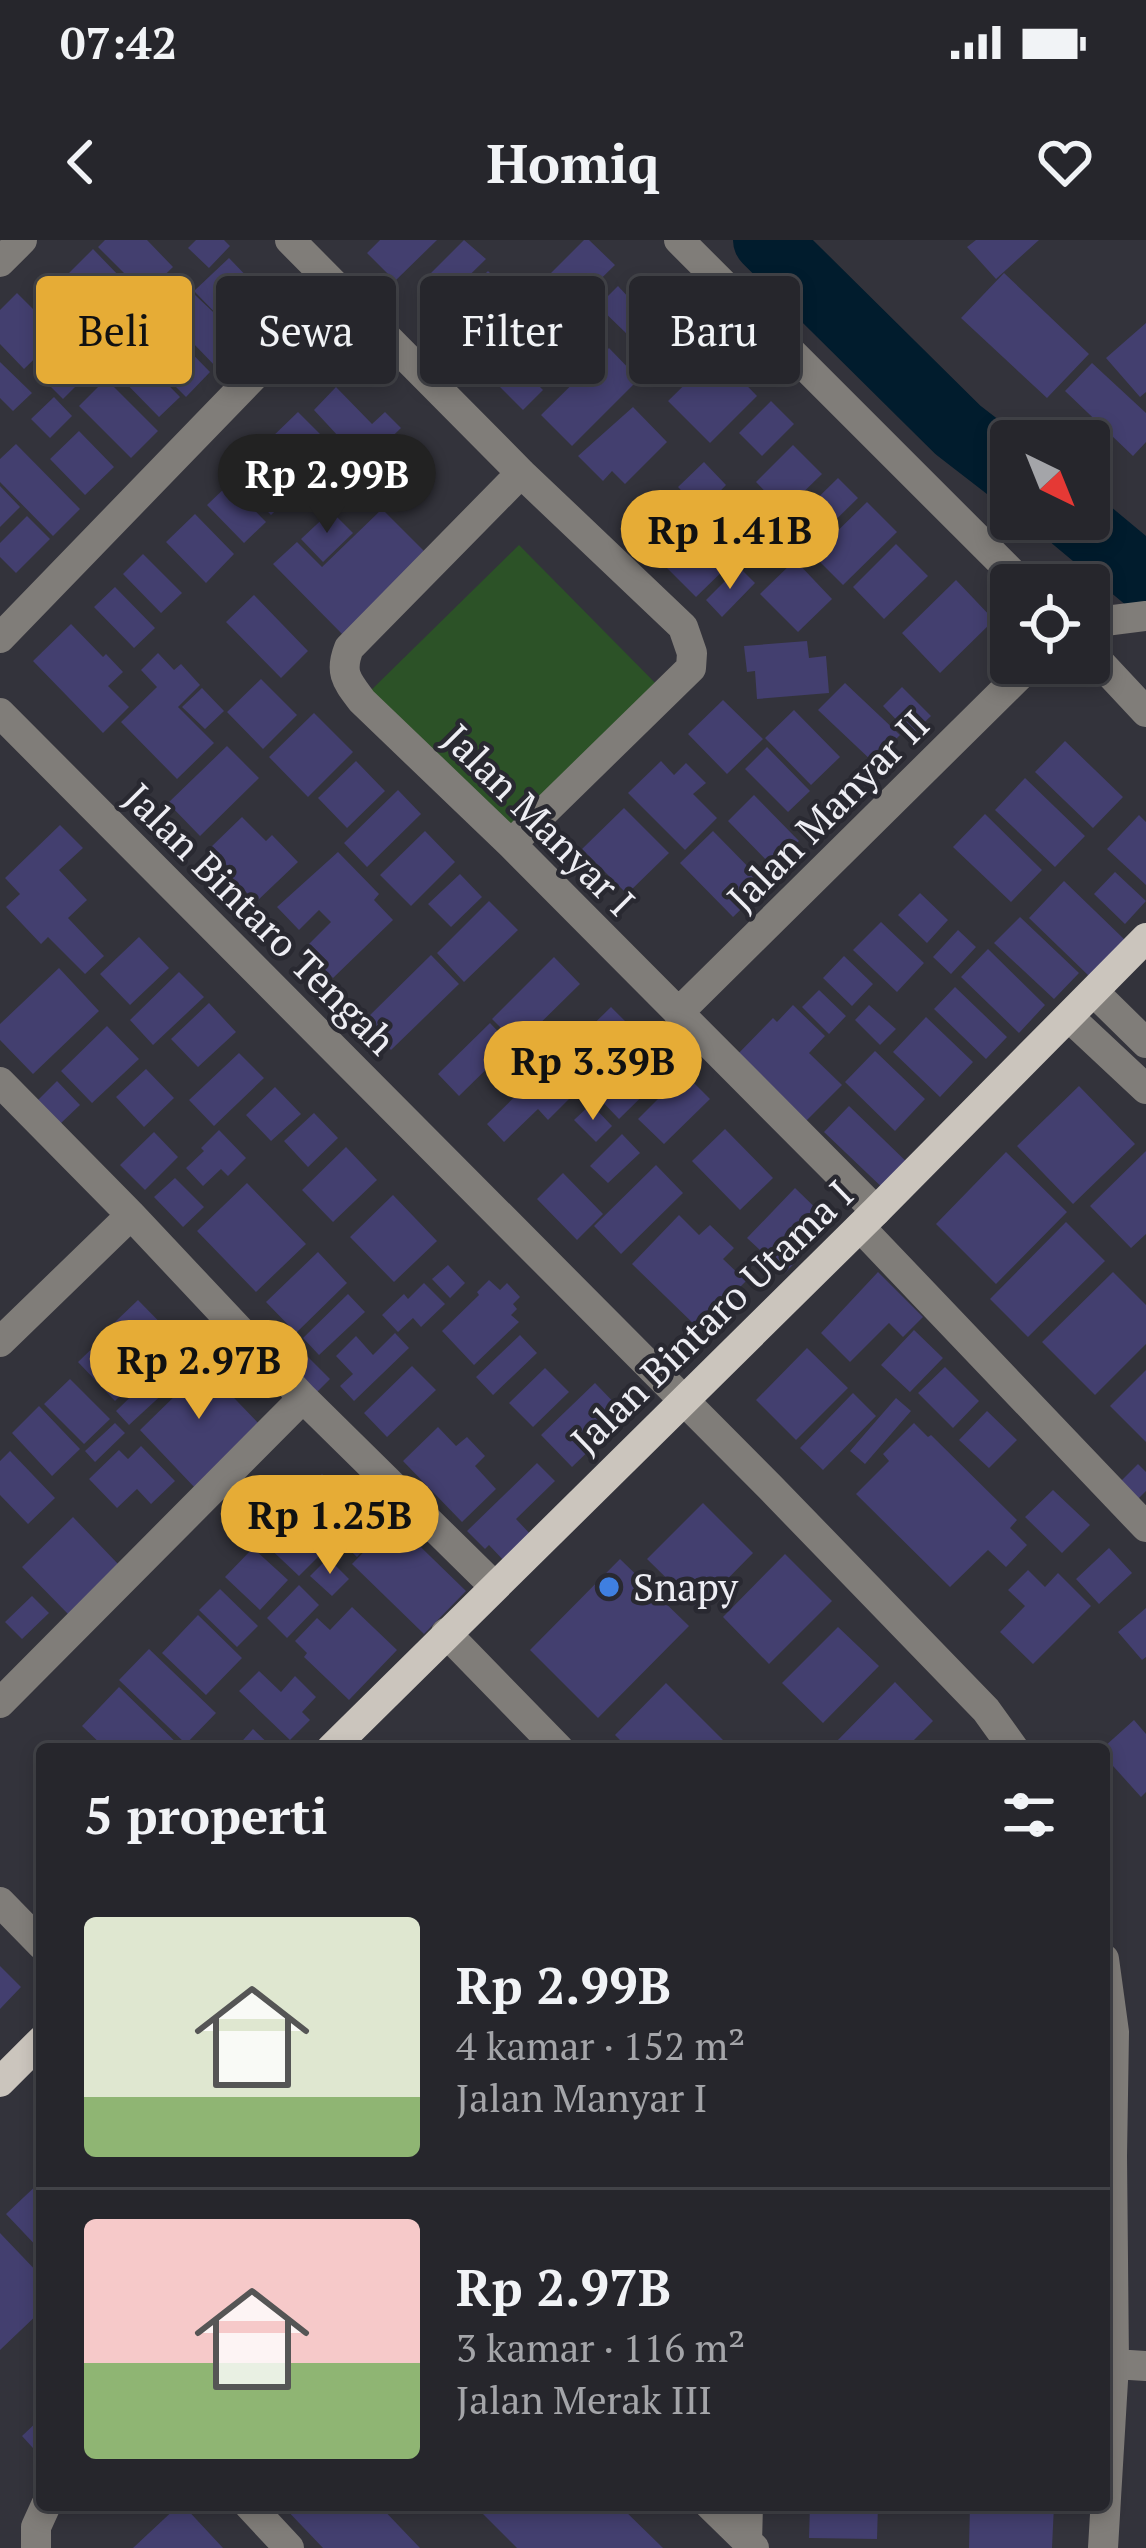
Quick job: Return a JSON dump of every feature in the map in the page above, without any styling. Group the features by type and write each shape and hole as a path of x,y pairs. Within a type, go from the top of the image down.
{"main road":[{"name":"Jalan Bintaro Utama I","path":"337,1743 1146,938"},
{"path":"0,2082 36,2046"}],"street":[{"path":"0,262 22,240"},
{"path":"290,240 325,276"},
{"path":"679,240 1003,564"},
{"path":"396,347 683,627 692,653 691,668 679,683 511,844"},
{"path":"0,638 246,384"},
{"name":"Jalan Manyar I","path":"521,473 350,648 343,662 346,680 678,1013 1146,1527"},
{"path":"1110,620 1146,616"},
{"path":"1110,673 1146,712"},
{"name":"Jalan Manyar II","path":"678,1013 1011,684"},
{"name":"Jalan Bintaro Tengah","path":"0,713 683,1399 986,1711 1010,1743"},
{"path":"1094,992 1146,1043"},
{"path":"1069,1017 1146,1089"},
{"path":"0,1082 303,1398 494,1586"},
{"path":"0,1342 131,1214"},
{"path":"0,1703 303,1398"},
{"path":"446,1633 553,1743"},
{"path":"0,1902 36,1939"},
{"path":"1110,2003 1114,2032 1110,2425"},
{"path":"1114,2364 1146,2366"},
{"path":"36,2548 36,2527 43,2511"},
{"path":"255,2511 289,2548"},
{"path":"716,2511 750,2546"},
{"path":"748,2511 750,2546"},
{"path":"1102,2548 1104,2511"}],"green space":[{"path":"519,545 672,700 510,860 357,704"}],"building":[{"path":"105,240 147,240 173,267 164,276 127,276 98,247"},
{"path":"196,240 224,240 230,246 209,268 188,248"},
{"path":"380,240 437,240 396,280 367,253"},
{"path":"464,240 486,259 469,276 428,276"},
{"path":"584,240 615,265 604,276 551,273"},
{"path":"976,240 1039,240 996,279 967,247"},
{"path":"93,249 119,276 66,276"},
{"path":"229,258 246,276 216,276 216,314 194,291"},
{"path":"1004,273 1089,354 1047,398 961,318"},
{"path":"618,286 629,298 629,336 605,313 605,299"},
{"path":"17,293 36,312 36,357 24,369 0,344 0,310"},
{"path":"194,294 216,315 216,367 192,342"},
{"path":"1146,323 1146,392 1140,397 1106,358"},
{"path":"609,348 629,369 629,384 634,384 572,446 541,415 572,384 605,384"},
{"path":"192,354 210,372 186,397 173,384 192,384"},
{"path":"0,362 32,393 13,411 0,398"},
{"path":"1092,363 1146,413 1146,442 1133,456 1110,434 1110,420 1095,420 1065,391"},
{"path":"48,384 78,384 63,399"},
{"path":"101,384 111,384 158,431 131,458 79,406"},
{"path":"127,384 167,384 180,397 159,417"},
{"path":"497,384 537,384 543,390 523,410"},
{"path":"685,384 745,384 757,396 710,443 668,401"},
{"path":"336,387 372,424 385,412 401,428 364,464 314,410"},
{"path":"54,397 72,416 50,438 31,419"},
{"path":"771,401 794,424 762,456 739,433"},
{"path":"633,407 667,442 625,484 612,471 603,481 578,456"},
{"path":"298,412 346,460 317,488 269,440"},
{"path":"79,431 114,467 85,495 50,459"},
{"path":"16,444 80,509 53,536 0,482 0,459"},
{"path":"404,445 423,464 394,493 375,473"},
{"path":"793,445 822,474 784,511 756,482"},
{"path":"274,455 303,484 271,515 243,486"},
{"path":"704,462 726,485 701,511 678,487"},
{"path":"838,478 858,498 806,549 786,529"},
{"path":"229,484 266,522 244,543 207,505"},
{"path":"0,486 20,507 0,527"},
{"path":"664,493 688,517 649,557 623,532"},
{"path":"867,502 897,532 843,585 813,555"},
{"path":"382,509 428,555 345,637 273,564 297,542 322,567"},
{"path":"331,511 353,533 323,562 301,539"},
{"path":"195,514 234,554 206,583 166,542"},
{"path":"27,516 50,539 16,573 0,557 0,543"},
{"path":"701,522 736,558 696,597 661,562"},
{"path":"896,544 928,576 884,619 853,587"},
{"path":"143,554 182,593 161,613 123,574"},
{"path":"795,560 832,599 798,632 760,594"},
{"path":"739,567 755,583 722,617 706,600"},
{"path":"956,580 990,616 990,624 940,673 902,633"},
{"path":"115,587 155,628 134,648 94,607"},
{"path":"254,595 308,651 281,678 226,622"},
{"path":"71,624 123,672 108,686 129,707 103,733 33,661"},
{"path":"807,641 809,658 826,656 829,693 757,699 755,671 747,672 744,646"},
{"path":"158,653 174,670 181,664 200,685 178,707 214,743 177,779 121,722 157,687 141,670"},
{"path":"261,679 297,715 263,749 227,712"},
{"path":"845,683 900,735 873,762 818,710"},
{"path":"902,687 931,716 911,735 883,706"},
{"path":"202,688 224,711 205,729 182,707"},
{"path":"723,700 763,739 727,774 688,734"},
{"path":"794,710 840,757 811,785 765,738"},
{"path":"314,713 353,752 308,797 269,757"},
{"path":"1065,741 1123,797 1093,828 1035,772"},
{"path":"227,746 259,778 200,836 168,803"},
{"path":"767,747 810,791 788,812 745,769"},
{"path":"356,761 385,791 347,828 318,798"},
{"path":"661,761 674,775 686,763 706,783 693,794 717,818 685,850 628,793"},
{"path":"1025,778 1085,836 1055,867 995,810"},
{"path":"398,790 421,814 367,867 344,843"},
{"path":"754,795 799,841 772,866 728,821"},
{"path":"624,808 669,853 627,894 582,849"},
{"path":"985,814 1042,870 1011,902 953,847"},
{"path":"1139,815 1146,822 1146,885 1107,849"},
{"path":"242,817 266,841 272,835 298,862 256,902 210,848"},
{"path":"60,825 83,848 59,870 87,900 68,918 104,956 85,974 48,937 41,944 6,907 20,894 5,878"},
{"path":"425,831 455,862 411,906 380,875"},
{"path":"713,831 766,885 733,917 680,863"},
{"path":"338,852 379,894 374,900 393,920 333,978 304,949 331,922 319,910 299,930 277,907"},
{"path":"1115,872 1146,901 1125,924 1094,894"},
{"path":"460,874 482,897 451,927 428,904"},
{"path":"1064,881 1125,940 1089,976 1029,918"},
{"path":"920,893 948,920 927,943 898,915"},
{"path":"489,901 518,930 464,982 437,953"},
{"path":"1020,917 1079,973 1054,999 994,943"},
{"path":"881,922 924,963 897,992 853,950"},
{"path":"958,930 976,947 951,974 933,957"},
{"path":"139,937 169,968 130,1005 100,974"},
{"path":"988,949 1045,1005 1019,1033 961,977"},
{"path":"431,955 459,984 391,1050 363,1022"},
{"path":"844,956 873,984 852,1006 823,978"},
{"path":"554,957 580,984 518,1045 492,1019"},
{"path":"59,968 99,1011 33,1074 0,1040 0,1024"},
{"path":"179,972 204,997 153,1045 130,1020"},
{"path":"955,987 1007,1037 986,1059 934,1009"},
{"path":"819,990 846,1016 829,1034 802,1007"},
{"path":"209,1003 236,1032 198,1067 171,1039"},
{"path":"793,1005 825,1036 809,1053 842,1085 803,1124 735,1057 773,1018 777,1022"},
{"path":"869,1005 896,1029 880,1045 855,1020"},
{"path":"611,1007 632,1028 579,1080 558,1059"},
{"path":"926,1017 973,1062 940,1097 893,1052"},
{"path":"490,1023 511,1045 459,1096 438,1074"},
{"path":"107,1026 139,1059 92,1103 61,1071"},
{"path":"645,1035 674,1065 619,1119 590,1089"},
{"path":"875,1051 925,1099 895,1131 845,1082"},
{"path":"239,1053 264,1078 214,1126 189,1100"},
{"path":"545,1067 573,1095 548,1120 538,1109 504,1142 487,1124"},
{"path":"146,1069 174,1098 144,1127 116,1097"},
{"path":"684,1073 710,1099 664,1144 638,1119"},
{"path":"57,1081 80,1105 60,1124 37,1101"},
{"path":"1079,1086 1135,1144 1073,1204 1017,1146"},
{"path":"275,1087 301,1114 271,1141 246,1115"},
{"path":"591,1104 612,1126 596,1142 574,1120"},
{"path":"849,1106 914,1169 889,1194 824,1132"},
{"path":"314,1113 338,1138 308,1167 284,1141"},
{"path":"725,1129 773,1178 740,1210 692,1161"},
{"path":"219,1130 246,1158 228,1176 221,1169 203,1186 186,1168"},
{"path":"154,1132 178,1157 145,1190 120,1165"},
{"path":"622,1134 640,1153 608,1183 590,1166"},
{"path":"346,1147 377,1180 333,1222 302,1190"},
{"path":"1146,1151 1146,1234 1131,1248 1090,1206"},
{"path":"1006,1152 1067,1212 996,1284 936,1224"},
{"path":"656,1165 683,1193 621,1254 594,1226"},
{"path":"563,1173 603,1214 577,1240 537,1199"},
{"path":"175,1178 204,1207 183,1227 154,1197"},
{"path":"247,1183 306,1244 256,1292 197,1231"},
{"path":"795,1188 832,1224 785,1273 747,1238"},
{"path":"393,1195 437,1241 394,1282 350,1237"},
{"path":"679,1215 699,1235 710,1225 734,1248 723,1259 746,1281 699,1329 632,1264"},
{"path":"1066,1222 1105,1261 1028,1337 990,1299"},
{"path":"318,1252 347,1283 296,1333 266,1302"},
{"path":"448,1265 465,1283 450,1298 432,1279"},
{"path":"878,1272 923,1317 903,1337 889,1323 850,1362 821,1333"},
{"path":"1113,1272 1146,1305 1146,1344 1095,1395 1042,1342"},
{"path":"489,1280 500,1290 507,1283 520,1297 511,1315 519,1322 474,1365 442,1331"},
{"path":"424,1283 445,1304 421,1327 413,1318 398,1332 382,1315"},
{"path":"348,1294 365,1312 319,1355 303,1338"},
{"path":"138,1300 181,1344 158,1366 115,1322"},
{"path":"914,1330 943,1358 910,1392 881,1365"},
{"path":"395,1333 409,1348 354,1401 340,1386 353,1374 336,1356 356,1336 373,1355"},
{"path":"107,1334 144,1372 115,1401 78,1362"},
{"path":"520,1335 537,1353 493,1395 476,1377"},
{"path":"807,1348 848,1388 796,1440 756,1400"},
{"path":"187,1349 260,1425 196,1489 140,1430 183,1388 165,1370"},
{"path":"303,1352 330,1379 315,1394 288,1367"},
{"path":"412,1366 436,1390 387,1437 364,1413"},
{"path":"945,1367 979,1401 953,1428 918,1393"},
{"path":"545,1368 569,1392 533,1427 509,1403"},
{"path":"1146,1370 1146,1442 1110,1406"},
{"path":"153,1375 167,1390 129,1425 116,1411"},
{"path":"70,1379 110,1419 84,1444 44,1404"},
{"path":"595,1383 626,1415 572,1467 541,1435"},
{"path":"853,1393 876,1416 823,1470 800,1448"},
{"path":"896,1398 911,1411 865,1464 850,1451"},
{"path":"39,1406 80,1449 52,1476 12,1433"},
{"path":"987,1411 1017,1440 989,1468 959,1440"},
{"path":"115,1423 125,1433 95,1462 85,1451"},
{"path":"914,1423 1017,1520 1010,1528 1027,1545 1006,1567 988,1550 950,1587 856,1494 889,1461 883,1454"},
{"path":"438,1427 456,1446 467,1437 485,1456 475,1466 496,1489 462,1522 403,1461"},
{"path":"141,1446 175,1481 151,1504 137,1489 117,1508 89,1479 119,1450 128,1459"},
{"path":"10,1451 55,1498 28,1524 0,1495 0,1461"},
{"path":"537,1463 555,1481 516,1519 533,1537 506,1563 467,1531"},
{"path":"1138,1464 1146,1472 1146,1491 1138,1499 1121,1481"},
{"path":"322,1474 381,1531 357,1557 297,1499"},
{"path":"1053,1490 1090,1525 1062,1553 1025,1517"},
{"path":"703,1503 753,1553 698,1609 647,1559"},
{"path":"294,1509 331,1544 299,1576 262,1541"},
{"path":"73,1517 119,1565 68,1614 22,1567"},
{"path":"394,1521 466,1591 424,1634 352,1564"},
{"path":"253,1548 288,1580 260,1610 225,1577"},
{"path":"1109,1548 1132,1573 1099,1604 1076,1579"},
{"path":"785,1554 832,1601 769,1664 723,1617"},
{"path":"328,1558 349,1579 332,1596 310,1576"},
{"path":"620,1559 689,1626 598,1718 530,1650"},
{"path":"1028,1570 1045,1587 1058,1573 1091,1606 1033,1664 1000,1632 1025,1606 1008,1590"},
{"path":"299,1585 319,1605 287,1638 267,1618"},
{"path":"220,1589 258,1626 237,1647 199,1610"},
{"path":"32,1596 49,1613 22,1639 5,1622"},
{"path":"352,1607 397,1650 349,1700 304,1657 307,1653 295,1641 317,1618 330,1630"},
{"path":"1146,1608 1146,1657 1142,1660 1118,1632"},
{"path":"198,1615 242,1658 206,1695 162,1653"},
{"path":"838,1627 879,1666 823,1723 782,1683"},
{"path":"149,1649 216,1713 185,1743 119,1680"},
{"path":"259,1671 281,1692 295,1676 316,1697 302,1712 310,1720 290,1740 239,1691"},
{"path":"895,1682 933,1721 911,1743 835,1743"},
{"path":"666,1683 725,1742 623,1743 615,1735"},
{"path":"119,1687 177,1743 100,1743 82,1726"},
{"path":"1134,1720 1146,1734 1146,1792 1141,1797 1110,1763 1108,1743"},
{"path":"253,1729 268,1743 240,1743"},
{"path":"0,1966 21,1987 0,2009"},
{"path":"36,2186 36,2246 6,2214"},
{"path":"0,2233 36,2271 36,2316 0,2350"},
{"path":"36,2423 36,2451 22,2436"},
{"path":"173,2511 189,2511 223,2548 133,2548"},
{"path":"288,2511 385,2511 420,2548 323,2548"},
{"path":"480,2511 625,2511 663,2548 517,2548"},
{"path":"810,2511 878,2511 877,2539 809,2538"},
{"path":"970,2511 1054,2511 1052,2548 969,2548"}],"waterway":[{"path":"766,240 958,430 990,455"},
{"path":"1099,540 1146,579"}],"place":[{"name":"Snapy","path":"609,1587"}]}
